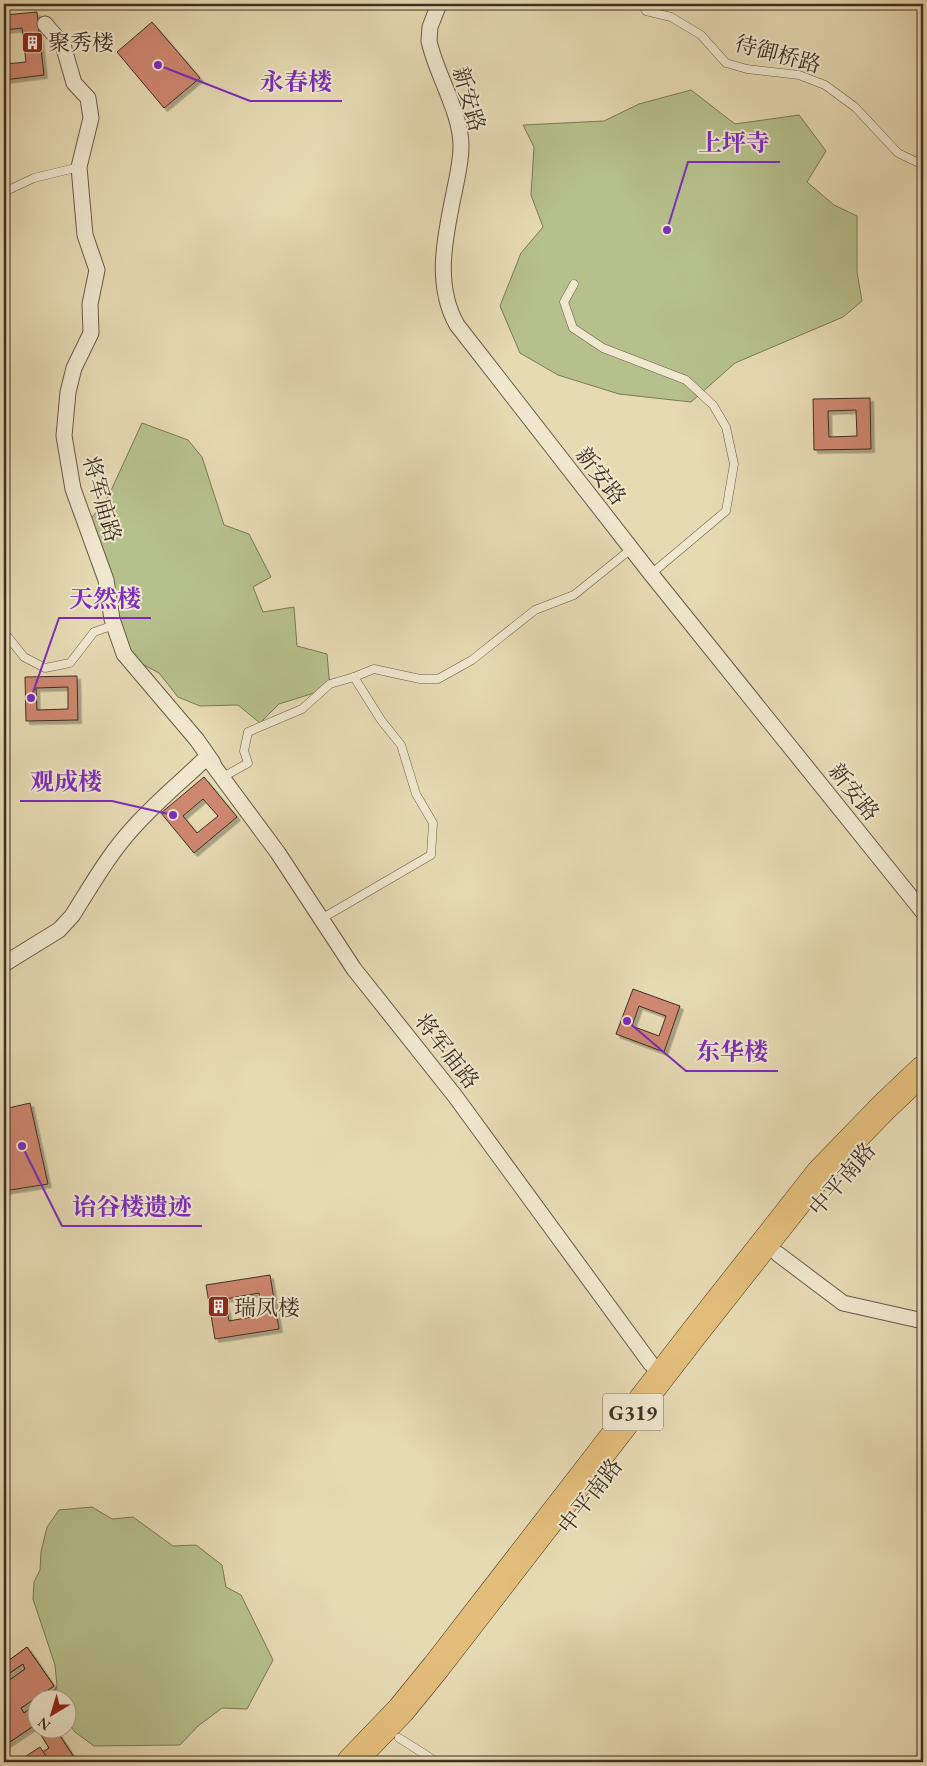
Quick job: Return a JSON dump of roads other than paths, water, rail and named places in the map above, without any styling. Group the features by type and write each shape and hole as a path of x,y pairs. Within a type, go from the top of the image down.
{"highway":[{"name":"G319","path":"351,1762 401,1710 436,1667 821,1172 923,1070"},
{"name":"中平南路","path":"376,1762 399,1738 455,1670 834,1184 923,1094"}],"street":[{"name":"新安路","path":"439,4 430,27 429,41 458,126 461,146 460,162 446,236 443,280 447,305 457,326 631,549 923,912"},
{"name":"将军庙路","path":"45,24 63,45 74,83 88,98 92,118 79,167 85,235 98,270 90,304 91,333 74,368 68,392 64,436 73,489 106,580 114,624 124,654 197,740 278,853 354,969 455,1096 651,1364"},
{"path":"4,964 64,926 127,835 166,794 210,760"},
{"path":"778,1254 843,1303 923,1320"}],"lane":[{"name":"待御桥路","path":"642,4 646,11 671,17 701,35 726,63 747,69 799,75 826,85 856,107 898,153 923,165"},
{"path":"4,192 34,178 79,167"},
{"path":"574,284 564,302 573,328 603,348 686,380 713,405 726,427 734,464 726,511 651,574"},
{"path":"223,777 248,763 244,751 248,732 302,709 330,684 374,670 420,679 438,679 472,660 535,610 574,595 631,549"},
{"path":"4,635 8,637 24,657 45,668 70,663 94,632 114,624"},
{"path":"321,919 431,855 433,823 416,794 401,745 381,720 354,677"},
{"path":"399,1738 437,1762"}],"place":[{"name":"聚秀楼","path":"32,42"},
{"name":"永春楼","path":"158,65"},
{"name":"上坪寺","path":"667,230"},
{"name":"天然楼","path":"31,698"},
{"name":"观成楼","path":"173,815"},
{"name":"东华楼","path":"627,1021"},
{"name":"诒谷楼遗迹","path":"22,1146"},
{"name":"瑞凤楼","path":"218,1307"}]}
